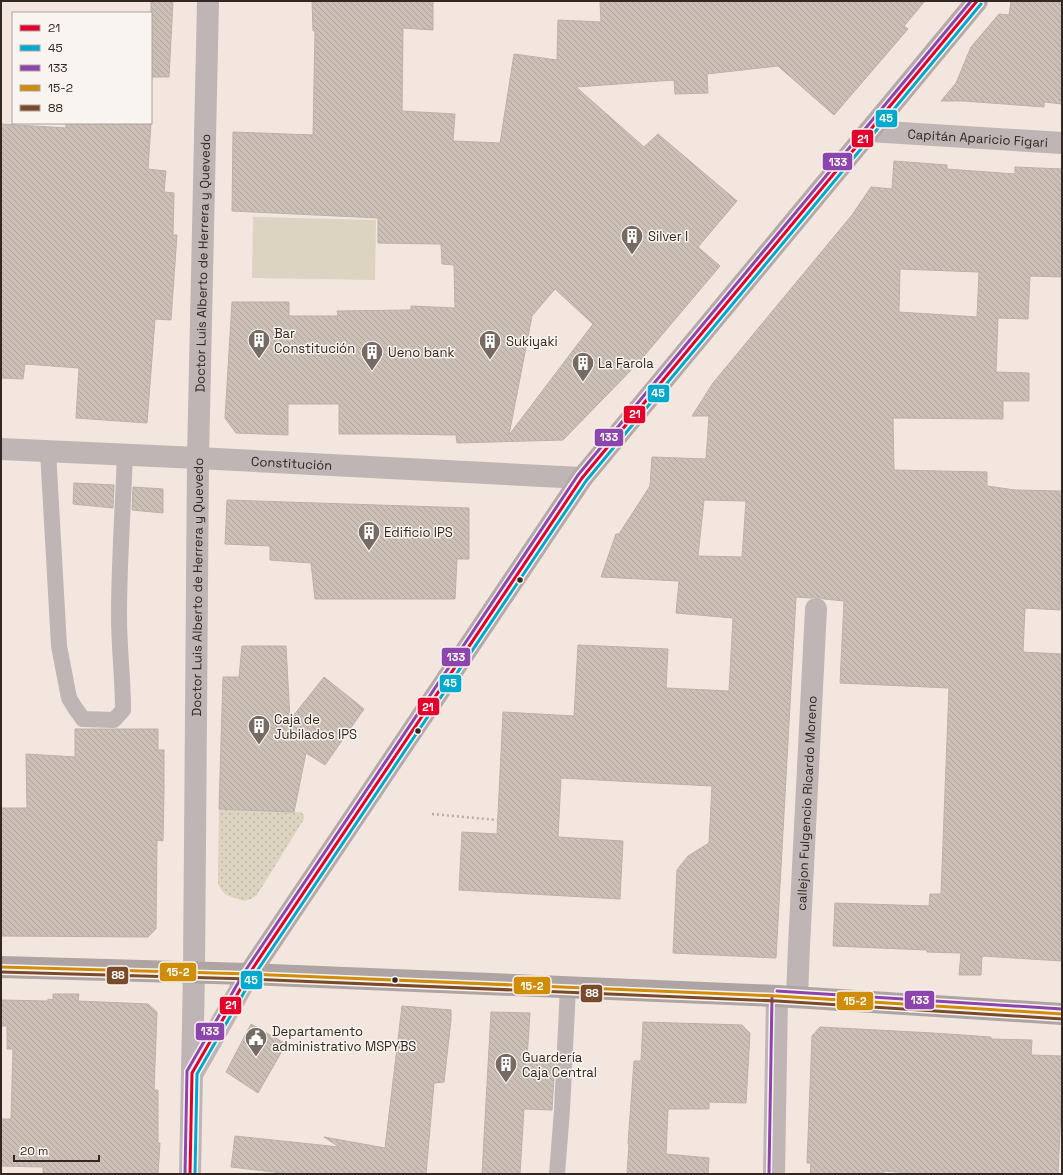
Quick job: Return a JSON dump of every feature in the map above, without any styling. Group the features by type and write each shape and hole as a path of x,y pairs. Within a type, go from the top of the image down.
{"main road":[{"path":"249,974 582,478 977,1"},
{"path":"1,967 194,972 568,987 787,997 1062,1014"}],"street":[{"name":"Doctor Luis Alberto de Herrera y Quevedo","path":"190,1174 194,972 198,458 208,1"},
{"name":"Capitán Aparicio Figari","path":"869,131 1062,143"},
{"name":"Constitución","path":"1,449 582,478"},
{"name":"callejon Fulgencio Ricardo Moreno","path":"774,1174 787,997 799,946 816,609"},
{"path":"192,1073 249,974"}],"lane":[{"path":"48,451 59,646 69,698 83,719 114,720 123,710 119,616 125,454"},
{"path":"557,1174 562,1110 568,987"}],"path":[{"path":"432,814 498,820"}],"shaded area":[{"path":"253,217 376,220 375,280 252,278"},
{"path":"219,809 301,812 304,815 304,819 257,895 251,899 244,901 226,895 218,884"}],"building":[{"path":"151,1 173,1 169,77 152,77"},
{"path":"312,1 433,1 433,30 403,28 402,111 455,114 453,141 500,143 514,54 557,60 558,20 601,22 600,1 925,1 904,26 908,29 834,115 778,66 707,74 708,93 675,94 674,80 576,87 644,147 658,134 737,201 698,247 720,266 639,362 563,440 457,443 456,435 339,434 339,404 288,404 288,435 236,433 225,418 232,302 289,302 289,316 338,316 337,311 411,310 411,306 455,308 454,265 442,264 441,244 378,243 378,218 232,211 233,132 313,135 315,31 313,31","holes":["555,289 593,324 509,435 532,316"]},
{"path":"1011,1 1062,1 1062,104 1044,102 1044,107 964,101 941,101 956,83 971,47 999,14 1009,15"},
{"path":"1,124 66,128 66,124 151,124 148,169 166,171 164,192 174,193 173,235 177,235 171,320 155,319 147,423 76,418 79,368 25,364 23,379 1,378"},
{"path":"894,161 947,165 947,169 1015,174 1015,167 1062,169 1062,277 1030,276 1028,319 998,318 996,372 1029,373 1029,401 1003,401 1003,419 893,418 894,470 987,472 987,486 1015,490 1062,491 1062,587 1060,610 1025,608 1023,652 1062,654 1062,961 982,956 981,975 959,975 961,953 833,946 835,903 929,906 930,894 941,894 949,688 840,683 844,601 817,597 796,597 776,958 673,953 677,870 688,856 709,843 712,786 561,778 558,837 623,841 620,899 459,890 462,832 497,834 503,712 574,716 578,645 668,649 666,688 729,691 733,618 676,613 679,581 601,577 616,534 619,534 650,486 652,457 706,459 709,416 692,416 713,383 852,215 871,187 892,189","holes":["900,269 979,272 977,317 899,312","704,500 746,501 742,557 698,556"]},
{"path":"74,483 114,485 113,508 73,504"},
{"path":"133,487 163,489 163,513 132,510"},
{"name":"Edificio IPS","path":"227,500 469,508 469,559 457,559 455,599 315,599 311,563 270,560 270,546 225,544"},
{"name":"Caja de Jubilados IPS","path":"242,646 286,646 290,720 324,677 364,709 325,765 306,753 294,812 219,809 223,677 239,677"},
{"path":"75,729 158,729 158,750 164,750 163,841 157,840 156,929 148,937 1,936 1,808 27,808 26,754 75,757"},
{"path":"53,994 79,994 78,1001 148,1004 157,1012 154,1090 158,1090 158,1143 160,1143 158,1174 43,1174 43,1167 1,1166 1,1119 11,1119 13,1049 7,1049 7,1026 1,1026 1,1000 48,1001 48,999 53,1000"},
{"path":"402,1006 451,1010 444,1082 434,1083 426,1174 290,1174 231,1167 235,1136 339,1147 324,1137 385,1148"},
{"name":"Guardería Caja Central","path":"491,1012 530,1013 527,1059 555,1060 552,1110 524,1109 520,1174 482,1174"},
{"path":"643,1022 742,1025 750,1033 746,1103 709,1102 709,1109 668,1109 666,1154 709,1158 708,1174 627,1174 634,1061 641,1061"},
{"name":"Departamento administrativo MSPYBS","path":"251,1024 286,1044 258,1093 226,1072"},
{"path":"820,1027 991,1037 991,1039 1032,1040 1031,1055 1062,1056 1058,1174 920,1174 884,1171 884,1174 810,1174 811,1163 807,1163 812,1036"}],"transit line":[{"name":"133","path":"185,1174 187,1071 245,971 578,475 971,1"},
{"name":"21","path":"190,1174 192,1073 249,974 582,478 977,1"},
{"name":"45","path":"195,1174 197,1074 253,977 586,481 981,4"},
{"name":"15-2","path":"1,967 249,974 777,996 1062,1014"},
{"name":"88","path":"1,972 249,979 777,1001 1062,1019"},
{"name":"133","path":"777,991 1062,1009"},
{"name":"133","path":"769,1174 772,996"}],"place":[{"name":"Silver I","path":"632,256"},
{"name":"Bar Constitución","path":"259,360"},
{"name":"Sukiyaki","path":"490,360"},
{"name":"Ueno bank","path":"372,372"},
{"name":"La Farola","path":"583,382"},
{"name":"Edificio IPS","path":"369,552"},
{"name":"Caja de Jubilados IPS","path":"259,746"},
{"name":"Departamento administrativo MSPYBS","path":"256,1058"},
{"name":"Guardería Caja Central","path":"506,1084"}]}
